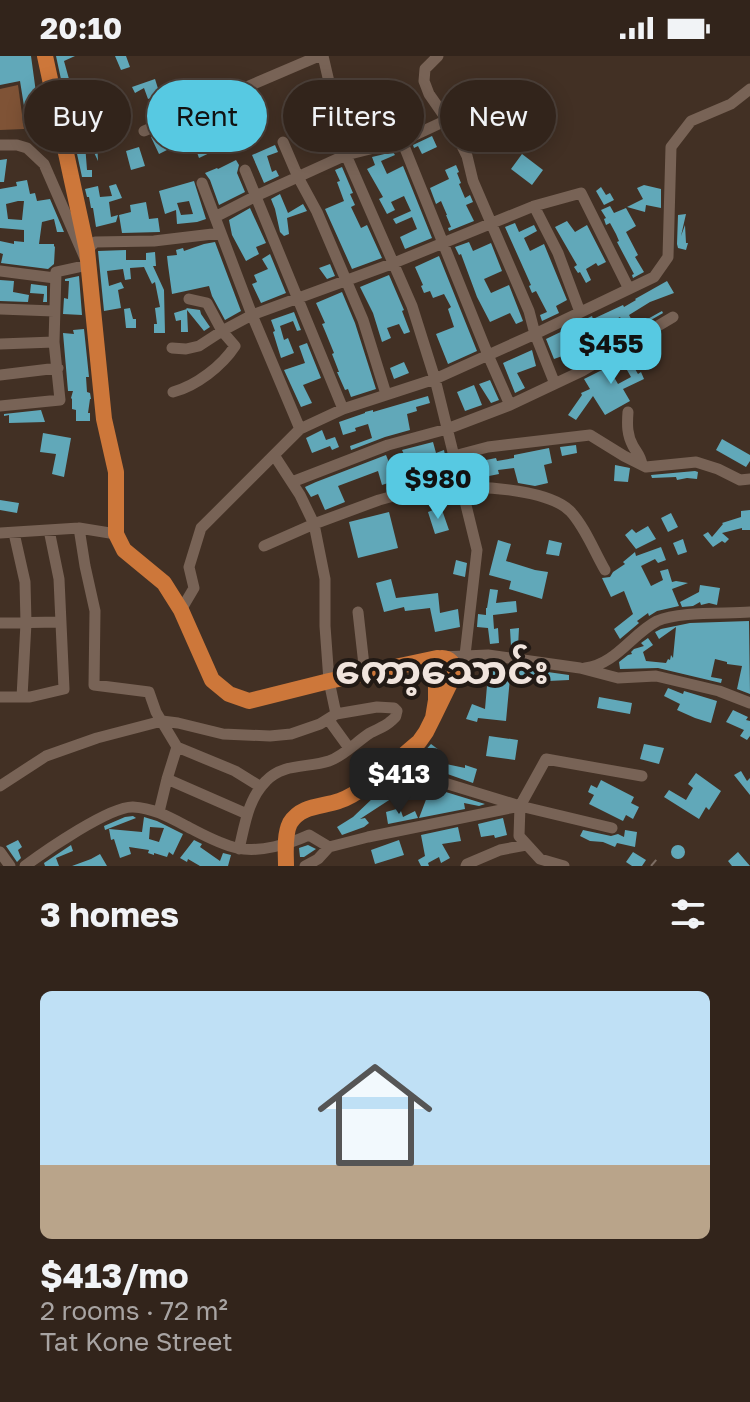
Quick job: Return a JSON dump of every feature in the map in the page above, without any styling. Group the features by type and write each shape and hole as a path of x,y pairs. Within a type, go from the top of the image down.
{"highway":[{"path":"45,56 87,258 104,419 116,472 116,534 124,550 164,583 181,610 212,680 229,694 249,701 439,658 453,662 456,671 443,678 433,718 419,742 360,790 341,801 299,812 289,825 286,866"},
{"path":"439,658 429,668 443,678"},
{"path":"405,664 443,678"}],"street":[{"path":"144,131 321,56 346,155 412,306 435,379 477,550 465,655 443,678"},
{"path":"438,56 425,69 424,81 440,110"},
{"path":"181,610 194,588 189,567 201,528 300,429 343,409 435,379 654,277 668,257 671,147 691,121 731,104 750,89"},
{"path":"0,145 27,148 44,164 87,258"},
{"path":"287,152 317,212 363,320 386,394"},
{"path":"215,217 358,152"},
{"path":"406,152 510,405"},
{"path":"465,152 473,181 529,311 555,384"},
{"path":"245,170 343,409"},
{"path":"202,183 252,315 300,429"},
{"path":"172,348 199,346 252,315 394,263 534,206 581,193 629,289"},
{"path":"534,206 558,253 580,312"},
{"path":"0,406 60,400 54,342 56,272 87,258 95,242 154,241 221,233"},
{"path":"0,271 55,278"},
{"path":"173,392 196,382 235,346 222,331 207,303 189,299"},
{"path":"0,309 54,311"},
{"path":"292,482 388,445 447,429 510,405 582,371 673,317"},
{"path":"0,344 54,342"},
{"path":"0,375 58,368"},
{"path":"628,412 629,438 641,457 642,465"},
{"path":"454,456 488,447 590,435 646,467 696,462 740,480 750,479"},
{"path":"274,455 314,524 325,579 332,717 349,748"},
{"path":"264,546 379,500 460,483 529,493 562,504 578,521 605,570"},
{"path":"79,528 95,611 94,685 149,692 156,712 177,747 235,771 261,787"},
{"path":"0,533 79,528 116,534"},
{"path":"0,697 30,697 64,689 59,579 49,530"},
{"path":"14,533 25,582 22,697"},
{"path":"358,612 365,674"},
{"path":"580,668 600,664 656,622 671,617 750,612"},
{"path":"0,623 60,622"},
{"path":"439,658 476,654 580,668 618,678 656,676 719,691 750,703"},
{"path":"0,786 46,756 97,738 162,721 223,734 270,736 291,734 332,717 377,707 397,711 395,718 384,727 371,732 338,757 326,762 294,765 267,779 251,800 239,849"},
{"path":"159,812 177,747"},
{"path":"409,750 427,775 438,781 520,806 612,828"},
{"path":"564,866 540,859 519,836 520,806 546,759 642,776"},
{"path":"167,779 247,814"},
{"path":"305,866 318,859 329,847 520,806"},
{"path":"25,866 104,817 131,807 159,812 208,838 239,849 286,845 309,835 329,847"},
{"path":"466,866 500,850 526,845"},
{"path":"0,852 10,866"}],"path":[{"path":"651,866 657,859"}],"shaded area":[{"path":"18,85 24,129 0,130 0,89"}],"building":[{"path":"0,56 31,56 34,80 24,80 24,106 20,81 0,85"},
{"path":"56,56 75,56 64,61 69,79 73,80 61,80"},
{"path":"115,56 126,56 130,67 121,70"},
{"path":"147,82 147,96 144,88 135,93 132,87"},
{"path":"432,136 437,147 422,154 424,140"},
{"path":"275,145 278,152 267,156 272,172 276,170 279,176 264,183 252,155 267,152 267,148"},
{"path":"139,147 145,166 131,170 126,152"},
{"path":"77,152 86,152 87,170 92,170 92,177 82,177"},
{"path":"197,152 212,152 199,158"},
{"path":"393,152 395,155 381,161 387,174 403,166 432,238 405,249 400,237 417,229 412,217 396,224 393,219 411,211 404,196 391,202 395,210 387,214 379,199 383,197 367,169 375,165 372,157"},
{"path":"522,154 543,170 532,185 511,169"},
{"path":"7,159 4,182 0,182 0,160"},
{"path":"236,160 239,165 237,173 245,192 219,205 205,173"},
{"path":"456,165 465,198 470,195 473,202 466,205 474,221 449,231 451,227 441,201 436,204 430,188 449,179 445,170"},
{"path":"342,167 353,193 350,194 355,205 351,207 361,228 367,225 382,258 352,269 325,209 344,201 335,170"},
{"path":"27,180 30,194 35,193 37,201 50,199 64,232 57,232 54,219 42,222 39,244 55,246 54,264 48,269 1,263 3,254 0,253 0,241 14,244 14,241 24,242 24,230 0,228 0,189 17,186 16,182","holes":["24,201 22,220 8,219 6,204"]},
{"path":"194,181 206,219 177,224 176,210 165,214 159,191","holes":["189,201 193,214 181,215 177,203"]},
{"path":"116,184 122,198 109,202 111,217 118,215 116,222 96,227 93,208 85,189 98,186 100,197 112,196 109,186"},
{"path":"644,185 661,189 661,208 646,205 645,212 627,207 643,199 637,188"},
{"path":"601,187 614,200 604,205 596,191"},
{"path":"280,194 288,213 303,204 307,211 287,218 289,234 284,236 280,232 271,199"},
{"path":"146,202 149,219 158,218 160,232 122,233 119,215 131,212 130,205"},
{"path":"610,206 614,213 626,208 636,226 626,232 644,272 633,278 616,234 610,223 606,225 601,210"},
{"path":"250,208 266,243 256,247 259,254 246,261 232,235 229,220"},
{"path":"686,214 681,236 685,225 686,250 678,248 677,244 678,215"},
{"path":"567,221 575,232 587,225 606,262 586,269 591,280 586,283 574,267 577,265 555,227"},
{"path":"515,223 519,232 534,225 537,231 524,238 530,251 544,244 567,300 556,306 559,313 542,321 540,315 547,312 536,291 532,293 505,227"},
{"path":"215,242 241,311 225,320 209,286 172,294 168,265 167,256 177,255 176,250 183,248 184,251"},
{"path":"469,242 473,251 491,243 502,271 484,279 491,293 509,285 523,321 516,324 510,313 490,322 461,254 455,247"},
{"path":"126,250 126,260 146,260 146,253 155,252 156,266 153,266 164,290 165,333 154,333 154,324 157,324 155,308 160,307 155,282 152,284 144,267 130,268 131,279 125,280 123,269 107,271 109,286 121,282 124,288 118,290 121,308 104,311 98,251"},
{"path":"270,254 286,293 261,303 252,284 257,282 254,275 268,269 262,259"},
{"path":"439,256 477,351 448,364 436,334 454,327 448,309 451,307 444,294 433,298 430,291 424,293 415,267"},
{"path":"330,264 335,276 327,279 319,268"},
{"path":"389,275 410,332 404,334 399,324 387,328 391,338 382,342 373,313 360,287"},
{"path":"79,276 82,315 63,314 64,298 68,299 69,281 65,279"},
{"path":"0,280 14,281 13,292 29,295 28,302 0,301"},
{"path":"667,281 674,293 650,302 629,315 635,326 663,313 608,345 627,330 620,317 590,331 584,320 624,307"},
{"path":"31,284 47,286 47,302 43,302 44,294 30,293"},
{"path":"342,292 376,389 351,397 337,372 334,353 322,324 325,323 316,303"},
{"path":"130,308 133,319 136,319 136,328 126,328 124,309"},
{"path":"186,308 200,310 210,327 204,331 187,310 188,332 181,332 181,320 176,321 174,313"},
{"path":"294,312 301,330 297,331 293,321 280,326 284,340 288,338 294,353 281,358 271,320"},
{"path":"571,327 582,349 554,359 546,339"},
{"path":"84,329 89,377 86,377 87,392 91,399 90,421 76,421 76,410 72,409 73,391 68,391 63,333 74,334 73,330"},
{"path":"307,343 321,378 303,385 312,403 301,407 284,370 305,363 299,346"},
{"path":"649,346 653,354 632,364 644,379 623,389 630,401 605,415 593,396 576,420 568,415 581,393 590,389 584,379 608,367 618,384 631,377 623,363 616,368 613,363 637,349 638,352"},
{"path":"532,350 536,366 517,373 525,388 515,393 503,363"},
{"path":"404,362 409,373 394,379 390,368"},
{"path":"490,380 499,400 491,403 479,384"},
{"path":"474,385 482,405 465,411 457,392"},
{"path":"428,396 430,403 416,407 417,411 407,414 410,430 351,450 350,446 372,438 368,424 343,435 339,422"},
{"path":"41,410 45,422 9,423 9,415 4,416 4,414"},
{"path":"322,430 326,440 335,437 339,447 332,450 330,446 312,453 306,438"},
{"path":"43,433 71,438 64,477 52,474 56,454 40,452"},
{"path":"722,439 750,455 746,467 716,450"},
{"path":"433,442 436,453 444,450 446,460 429,467 423,453 407,461 402,450"},
{"path":"576,445 577,453 562,456 560,447"},
{"path":"549,448 552,463 544,465 548,483 535,486 518,483 514,468 498,470 499,474 479,478 476,462 514,458 514,455"},
{"path":"386,455 391,482 382,485 378,471 338,486 345,502 325,510 318,494 311,497 305,487 316,482"},
{"path":"615,465 630,468 628,482 614,481"},
{"path":"698,472 697,479 652,478 651,475"},
{"path":"0,500 19,503 17,513 0,510"},
{"path":"441,507 449,530 435,534 428,512"},
{"path":"750,510 750,530 742,528 722,533 729,539 713,547 703,535 708,532 712,537 722,523 741,517 741,511"},
{"path":"389,512 398,548 358,558 349,522"},
{"path":"671,513 678,527 668,532 661,518"},
{"path":"648,526 656,539 636,549 625,535 632,529 636,533"},
{"path":"683,539 687,552 678,555 673,543"},
{"path":"498,540 511,544 506,561 548,572 542,599 509,589 511,581 489,575"},
{"path":"549,540 562,543 559,556 546,554"},
{"path":"661,547 666,560 658,563 655,559 641,566 651,586 663,580 660,571 668,569 672,582 688,583 672,589 679,606 649,616 648,613 620,639 614,629 633,614 624,591 611,597 602,578 610,577 635,552 636,556"},
{"path":"456,560 467,563 465,577 453,574"},
{"path":"391,579 396,598 438,593 440,613 458,609 460,627 435,632 430,608 405,611 404,607 384,612 376,583"},
{"path":"700,585 720,588 717,605 701,605 700,602 682,607 680,602 699,592"},
{"path":"490,589 498,590 496,603 516,601 517,612 493,615 499,643 490,644 488,628 477,627 478,614 486,615"},
{"path":"749,621 750,694 737,689 742,666 715,659 711,677 722,679 721,683 658,668 620,669 619,662 632,654 634,649 644,646 641,643 648,638 653,645 643,652 646,661 666,663 671,655 673,658 676,627 659,639 655,632 661,629 690,623"},
{"path":"519,628 518,647 511,646 510,629"},
{"path":"470,664 502,666 504,679 510,678 506,721 478,718 477,722 466,719 472,704 485,709 488,674 485,671 470,671"},
{"path":"512,667 569,675 569,680 548,681 512,675"},
{"path":"668,688 717,701 711,723 677,710 680,704 664,696"},
{"path":"599,697 632,703 630,714 597,708"},
{"path":"733,710 750,721 747,740 740,736 744,730 726,722"},
{"path":"489,736 518,740 515,760 486,756"},
{"path":"431,744 439,750 434,757 446,764 477,769 473,783 436,770 437,766 422,754"},
{"path":"644,744 664,748 659,764 640,759"},
{"path":"409,765 421,781 360,819 365,818 369,823 364,827 342,835 337,827 374,797 376,799 383,789 394,782 392,779"},
{"path":"741,771 747,781 750,778 750,795 734,775"},
{"path":"696,773 721,791 699,819 664,797 669,790 686,800 693,788 688,784"},
{"path":"601,780 634,797 631,803 639,807 633,819 626,815 623,821 589,804 594,795 588,792 591,785 597,788"},
{"path":"427,785 485,804 464,803 465,809 419,818 427,797 423,794"},
{"path":"400,808 403,817 415,811 418,818 388,824 386,812"},
{"path":"133,816 136,818 105,830 104,826"},
{"path":"144,817 183,834 173,855 169,852 167,857 154,855 148,853 149,850 129,847 131,854 120,858 109,829 142,832","holes":["150,827 164,828 159,842 149,839"]},
{"path":"503,818 507,835 481,837 478,824"},
{"path":"458,827 461,841 442,844 450,858 441,863 439,857 428,863 429,866 421,866 418,860 425,856 421,835"},
{"path":"583,830 624,837 625,830 637,832 635,847 617,843 615,847 590,841 580,836"},
{"path":"18,840 22,847 18,850 21,858 17,862 6,846"},
{"path":"194,840 220,861 223,853 231,855 228,866 200,866 180,858"},
{"path":"399,840 404,855 375,864 371,850"},
{"path":"71,845 73,851 56,858 59,866 45,866 44,863"},
{"path":"308,845 316,849 300,857 299,848"},
{"path":"678,845 685,852 678,859 671,852"},
{"path":"633,852 646,860 642,866 632,866 626,862"},
{"path":"738,852 750,866 732,866 728,861"},
{"path":"100,854 107,866 72,866 91,859"}],"district":[{"name":"ကော့သောင်း","path":"442,670"}]}
